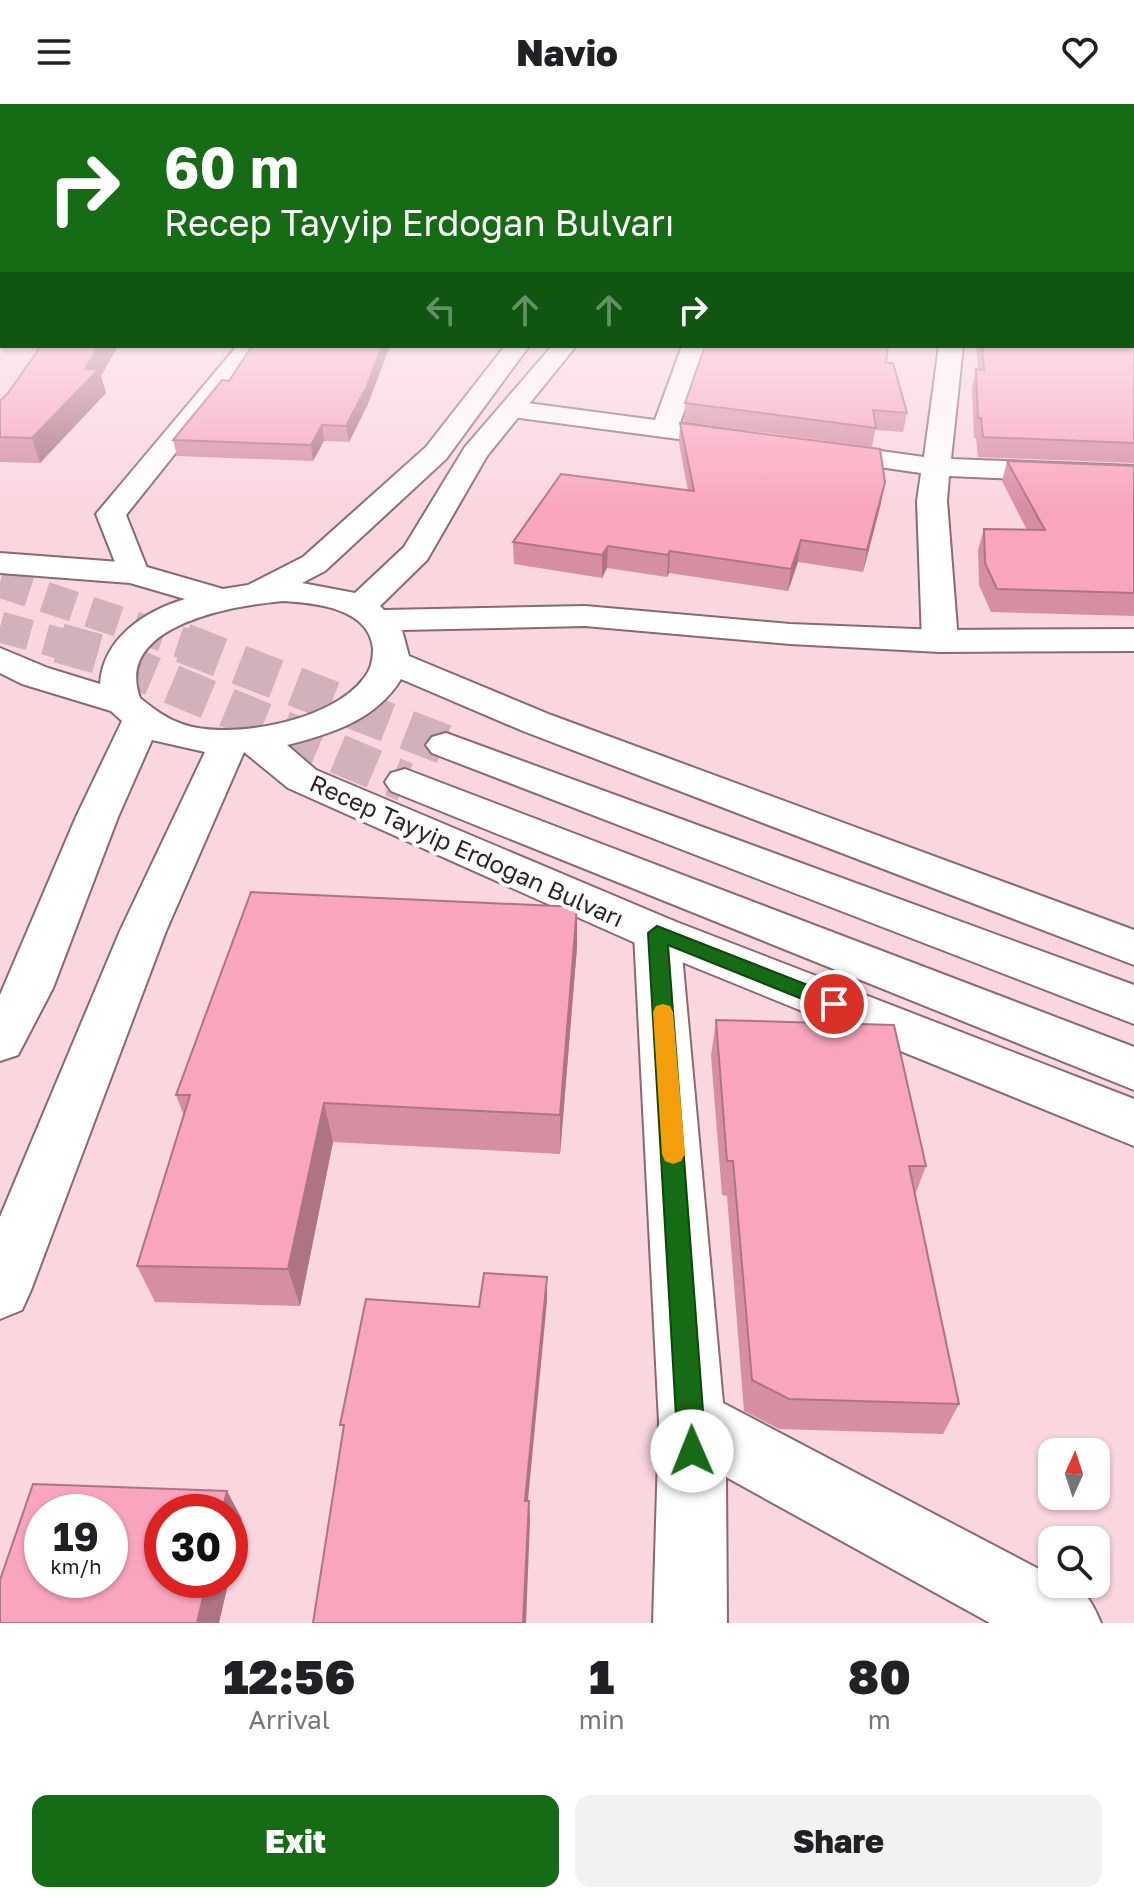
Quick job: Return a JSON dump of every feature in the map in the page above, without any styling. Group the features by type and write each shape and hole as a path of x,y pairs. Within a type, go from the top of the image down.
{"main road":[{"path":"133,573 111,514 230,369"},
{"path":"255,593 314,564 436,453 500,369"},
{"path":"368,614 416,553 475,453 545,369"},
{"path":"665,428 686,369"},
{"path":"940,641 932,501 948,369"},
{"path":"512,409 771,443"},
{"path":"801,448 936,467 1134,475"},
{"path":"0,538 220,599"},
{"path":"0,563 133,573"},
{"path":"0,1041 29,988 97,817 133,711 117,682 122,661 136,641 159,623 220,599 255,593 312,593 368,614 585,616 790,634 940,641 1134,640"},
{"path":"0,659 35,676 133,711 171,733 207,741 243,740 290,734 328,721 349,709 381,683 392,658 388,634 368,614"},
{"path":"392,658 543,642 790,634"},
{"path":"392,658 537,723 1134,948"},
{"path":"0,1290 143,931 243,740"},
{"name":"Recep Tayyip Erdoğan Bulvarı","path":"243,740 302,779 657,933 1134,1123"},
{"path":"446,745 1134,1005"},
{"path":"405,782 1134,1069"},
{"path":"657,933 692,1422 690,1623"},
{"path":"692,1422 1064,1623"}],"building":[{"path":"25,369 99,369 32,438 0,437 0,401"},
{"path":"237,369 373,369 346,426 322,425 311,445 173,440 222,380 229,381"},
{"path":"697,369 895,369 907,413 873,410 876,428 685,403"},
{"path":"976,369 1134,369 1134,443 983,437 981,418 978,418"},
{"path":"680,423 880,449 885,482 867,550 801,540 791,569 670,551 668,555 608,546 602,555 513,542 561,474 694,491"},
{"path":"1007,461 1134,466 1134,593 997,589 985,563 984,529 1045,530"},
{"path":"251,892 577,907 560,1115 324,1103 288,1269 137,1266 190,1095 176,1095"},
{"path":"716,1020 894,1025 926,1166 909,1166 959,1404 789,1399 752,1380 733,1161 727,1161"},
{"path":"484,1273 547,1277 525,1501 529,1501 523,1623 313,1623 344,1425 340,1425 366,1299 479,1307"},
{"path":"33,1484 227,1491 226,1494 144,1494 144,1598 203,1598 197,1623 0,1623 0,1580 24,1510 24,1598 128,1598 128,1494 30,1494"}],"tunnel":[{"path":"0,582 183,643"},
{"path":"0,627 66,645"},
{"path":"59,643 102,655 405,782"},
{"path":"183,643 189,645"},
{"path":"183,643 446,745"}],"slow traffic":[{"path":"663,1012 673,1154"}],"route":[{"path":"692,1451 657,933 834,1004"}]}
